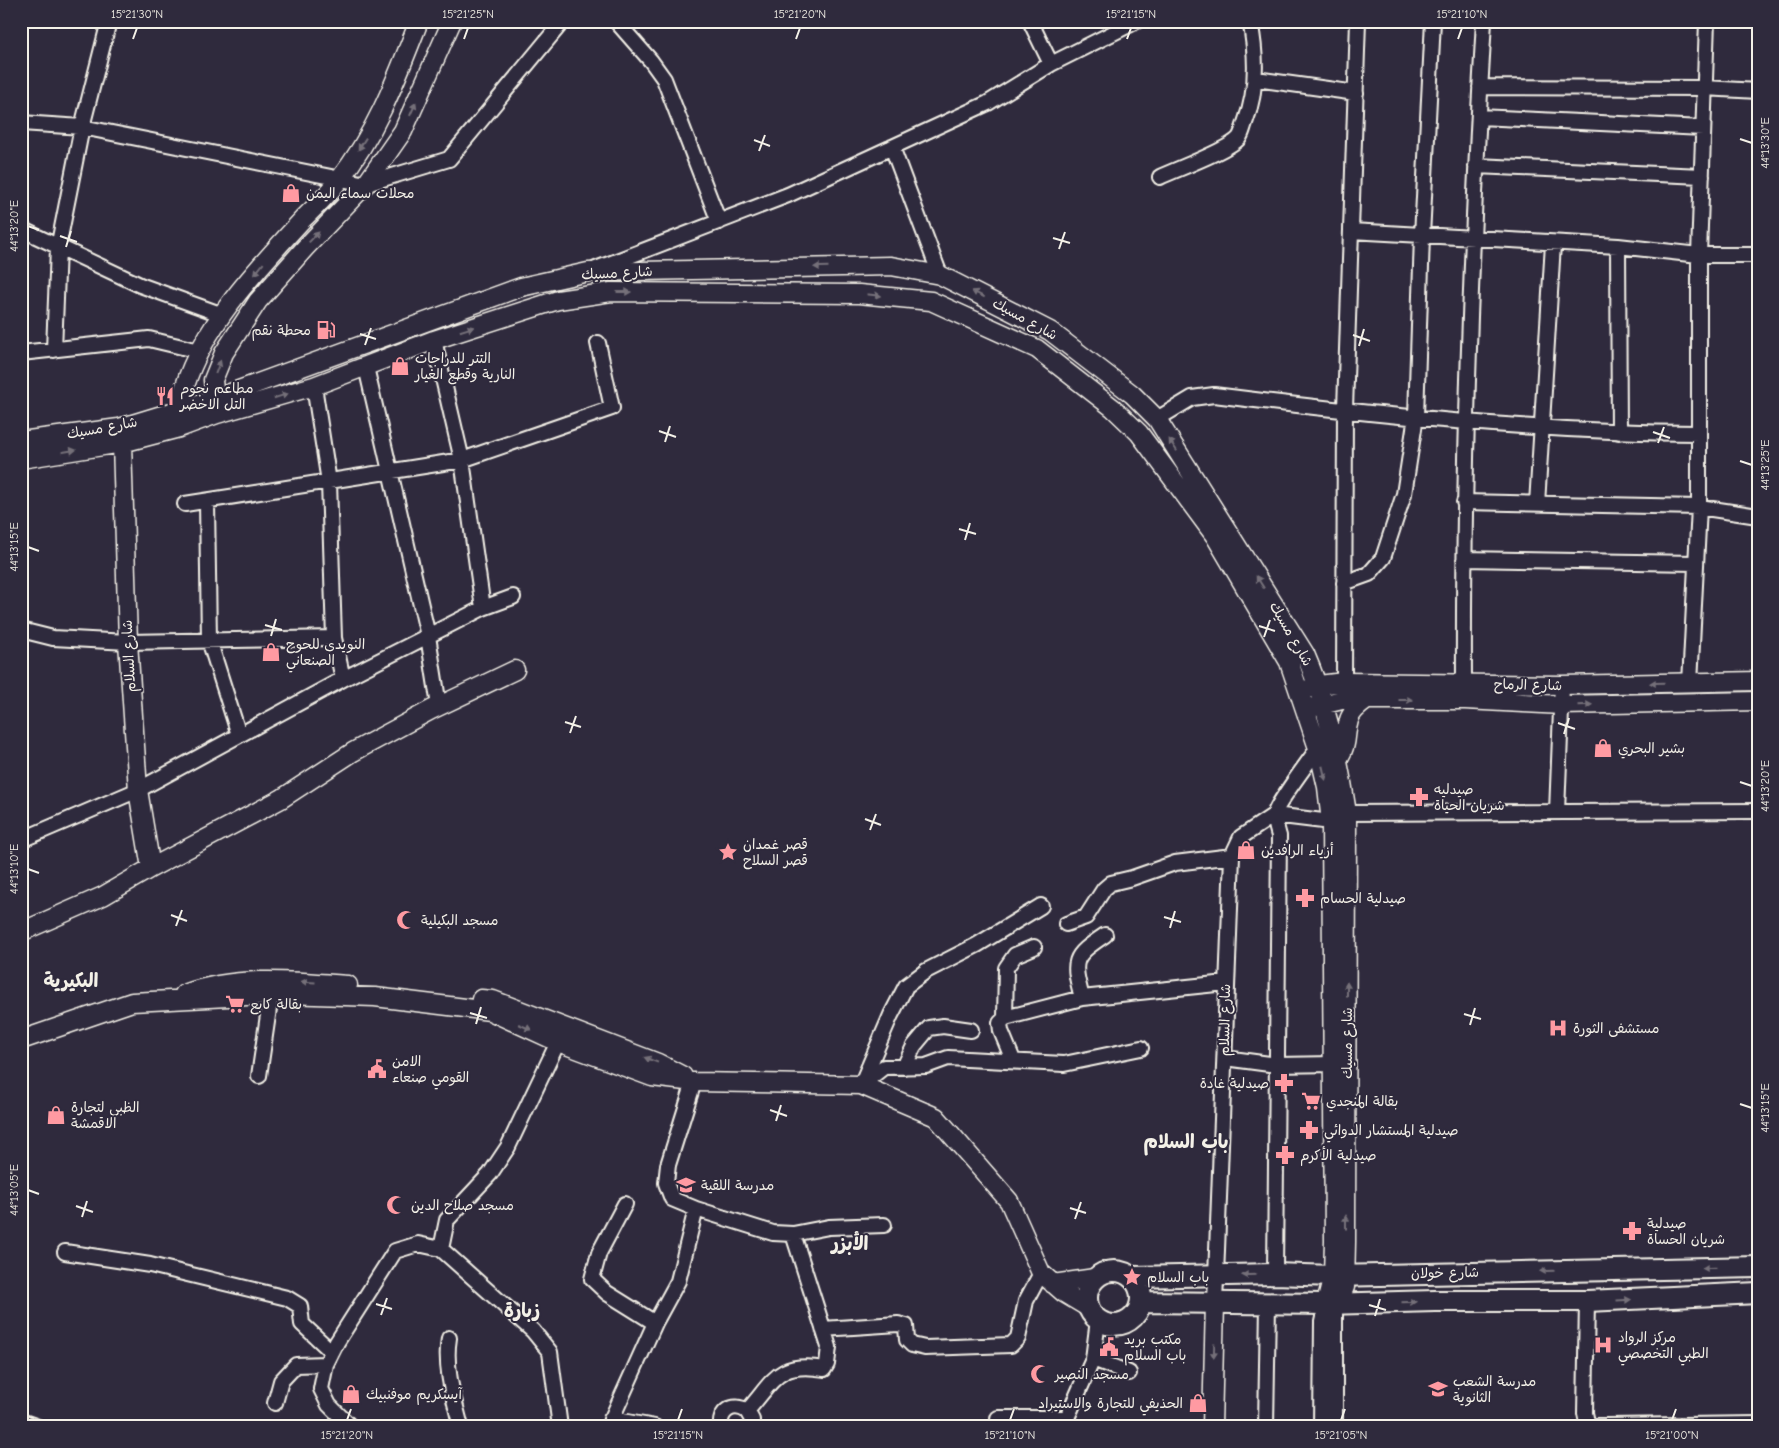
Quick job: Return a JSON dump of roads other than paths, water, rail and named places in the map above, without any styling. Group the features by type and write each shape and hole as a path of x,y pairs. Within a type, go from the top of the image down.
{"main road":[{"name":"شارع خولان","path":"1132,1277 1275,1274 1339,1276 1758,1267"},
{"path":"1109,1271 1125,1272 1132,1277 1140,1288 1141,1302 1138,1311 1132,1319 1115,1325 1093,1314 1087,1297 1089,1287 1095,1278 1109,1271"},
{"path":"1433,1274 1434,1301"},
{"path":"1168,1275 1161,1280 1158,1288 1161,1297 1168,1301"},
{"name":"شارع خولان","path":"1141,1302 1332,1304 1434,1301 1587,1301 1758,1293"}],"street":[{"path":"54,350 58,248 82,127 109,21"},
{"path":"179,428 178,410 199,351 223,315 268,257 340,180 385,109 420,21"},
{"path":"216,407 213,380 224,353 258,301 304,248 366,184 403,132 452,21"},
{"path":"21,123 82,127 366,184 449,159 563,21"},
{"path":"616,21 651,60 664,79 719,222"},
{"path":"1030,21 1051,64"},
{"path":"588,272 788,195 988,103 1051,64 1137,21"},
{"path":"1160,176 1227,146 1240,138 1249,113 1256,79 1254,44 1250,21"},
{"path":"1344,682 1345,409 1358,21"},
{"path":"1344,583 1369,574 1384,558 1404,494 1416,416 1422,236 1433,21"},
{"path":"1464,684 1464,502 1476,166 1484,21"},
{"path":"1690,683 1699,507 1699,256 1707,21"},
{"path":"1256,79 1356,93"},
{"path":"1480,87 1704,88 1758,91"},
{"path":"1479,117 1703,128"},
{"path":"892,147 940,275"},
{"path":"1476,166 1702,176"},
{"path":"21,229 140,285 223,315"},
{"path":"1351,232 1618,246 1699,256 1758,255"},
{"path":"1537,504 1553,244"},
{"path":"1618,246 1619,432"},
{"name":"شارع مسيك","path":"21,459 122,443 179,428 216,407 521,287 588,272 890,266 940,275 1050,331 1132,394 1157,419 1305,654 1318,685 1339,758 1347,813 1339,1276 1332,1304"},
{"name":"شارع مسيك","path":"21,441 119,428 178,410 216,407 314,386 434,340 558,300 611,292 860,294 931,301 1037,349 1113,408 1139,433 1214,536 1289,662 1306,710 1318,748 1327,787 1331,822 1339,1276"},
{"path":"21,354 149,339 199,351"},
{"path":"434,340 462,460 483,608"},
{"path":"185,504 462,460 612,408 598,343"},
{"path":"366,367 428,636 439,706"},
{"path":"314,386 329,482 334,638 343,679"},
{"path":"1157,419 1192,398 1214,395 1416,416 1619,432 1699,433"},
{"name":"شارع السلام","path":"122,443 128,642 138,790 151,868"},
{"path":"206,502 209,640 239,735"},
{"path":"1464,502 1699,507 1758,516"},
{"path":"1464,559 1695,563"},
{"path":"21,840 138,790 343,679 483,608 513,597"},
{"path":"21,630 53,638 128,642 334,638"},
{"path":"21,932 103,896 151,868 281,799 353,752 439,706 515,670"},
{"name":"شارع الرماح","path":"1300,692 1318,685 1344,682 1562,686 1758,681"},
{"path":"1557,812 1562,686"},
{"path":"1339,758 1346,747 1349,720 1355,710 1367,700"},
{"name":"شارع الرماح","path":"1306,710 1323,703 1367,700 1465,700 1562,706 1758,700"},
{"path":"1275,1274 1278,836 1274,815 1277,804 1290,790 1318,748"},
{"path":"1347,813 1758,811"},
{"path":"1274,815 1331,822"},
{"name":"شارع السلام","path":"1215,1303 1232,856 1241,837 1274,815"},
{"path":"1066,924 1086,918 1104,889 1111,883 1175,863 1232,856"},
{"path":"861,1085 891,1015 906,986 926,971 977,945 1041,906"},
{"path":"1082,998 1075,972 1076,964 1082,950 1105,935"},
{"path":"1005,1018 1006,968 1015,955 1034,947"},
{"path":"166,1000 208,985 282,980 372,986 493,1000 658,1063 694,1082"},
{"path":"1013,1060 1001,1032 1000,1023 1005,1018 1082,998 1226,982"},
{"path":"259,1076 271,995"},
{"path":"21,1040 132,1002 271,995 374,997 490,1011 558,1042 652,1077 694,1082 861,1085 936,1117 1009,1201 1047,1279 1093,1314 1093,1359 1067,1422 998,1418"},
{"path":"904,1067 914,1046 929,1028 943,1026 971,1030"},
{"path":"441,1249 447,1220 490,1174 508,1147 558,1042"},
{"path":"861,1085 884,1067 926,1066 948,1058 1064,1064 1140,1048"},
{"path":"1225,1058 1277,1065 1334,1064"},
{"path":"694,1082 668,1165 666,1183 672,1199 773,1233 793,1234 829,1227 884,1225"},
{"path":"625,1204 599,1253 592,1279 608,1293 654,1322"},
{"path":"655,1427 610,1423 654,1322 678,1281 696,1208"},
{"path":"747,1411 768,1383 785,1370 807,1366 824,1369 827,1364 829,1347 793,1234"},
{"path":"351,1427 329,1405 321,1389 329,1358 395,1251 418,1244 441,1249 533,1330 550,1352 560,1427"},
{"path":"65,1252 150,1265 287,1298 300,1306 302,1324 329,1358"},
{"path":"823,1329 898,1324 906,1326 907,1340 912,1345 925,1348 1011,1345 1018,1338 1026,1301 1047,1279 1095,1278"},
{"path":"1587,1301 1585,1413 1587,1422 1594,1426 1758,1424"},
{"path":"1266,1427 1268,1302"},
{"path":"1212,1427 1215,1303"},
{"path":"1321,1427 1322,1322 1332,1304"},
{"path":"1332,1304 1335,1310 1335,1427"},
{"path":"449,1338 447,1346 452,1388 461,1427"},
{"path":"275,1403 281,1381 296,1365 329,1358"},
{"path":"1093,1359 1129,1373"},
{"path":"721,1427 720,1419 726,1410 737,1407 747,1411 752,1420 751,1427"},
{"path":"21,1421 38,1427"}],"place":[{"name":"محلات سماء اليمن","path":"291,193"},
{"name":"محطة نقم","path":"326,330"},
{"name":"التتر للدراجات النارية وقطع الغيار","path":"400,366"},
{"name":"مطاعم نجوم التل الاخضر","path":"165,396"},
{"name":"النويدي للحوح الصنعاني","path":"271,652"},
{"name":"بشير البحري","path":"1603,748"},
{"name":"صيدليه شريان الحياة","path":"1419,797"},
{"name":"أزياء الرافدين","path":"1246,850"},
{"name":"قصر غمدان قصر السلاح","path":"728,852"},
{"name":"صيدلية الحسام","path":"1305,898"},
{"name":"مسجد البكيلية","path":"406,920"},
{"name":"بقالة كابع","path":"235,1004"},
{"name":"مستشفى الثورة","path":"1558,1028"},
{"name":"الامن القومي صنعاء","path":"377,1069"},
{"name":"صيدلية غادة","path":"1284,1083"},
{"name":"بقالة المنجدي","path":"1311,1101"},
{"name":"الظبي لتجارة الاقمشة","path":"56,1115"},
{"name":"صيدلية المستشار الدوائي","path":"1309,1130"},
{"name":"صيدلية الأكرم","path":"1285,1155"},
{"name":"مدرسة اللقية","path":"686,1185"},
{"name":"مسجد صلاح الدين","path":"396,1205"},
{"name":"صيدلية شريان الحساة","path":"1632,1231"},
{"name":"باب السلام","path":"1132,1277"},
{"name":"مركز الرواد الطبي التخصصي","path":"1603,1345"},
{"name":"مكتب بريد باب السلام","path":"1109,1347"},
{"name":"مسجد النصير","path":"1040,1374"},
{"name":"مدرسة الشعب الثانوية","path":"1438,1389"},
{"name":"آيسكريم موفنبيك","path":"351,1394"},
{"name":"الحذيفي للتجارة والاستيراد","path":"1198,1403"}],"district":[{"name":"البكيرية","path":"71,981"},
{"name":"باب السلام","path":"1186,1142"},
{"name":"الأبزر","path":"850,1244"},
{"name":"زبارة","path":"522,1311"}]}
